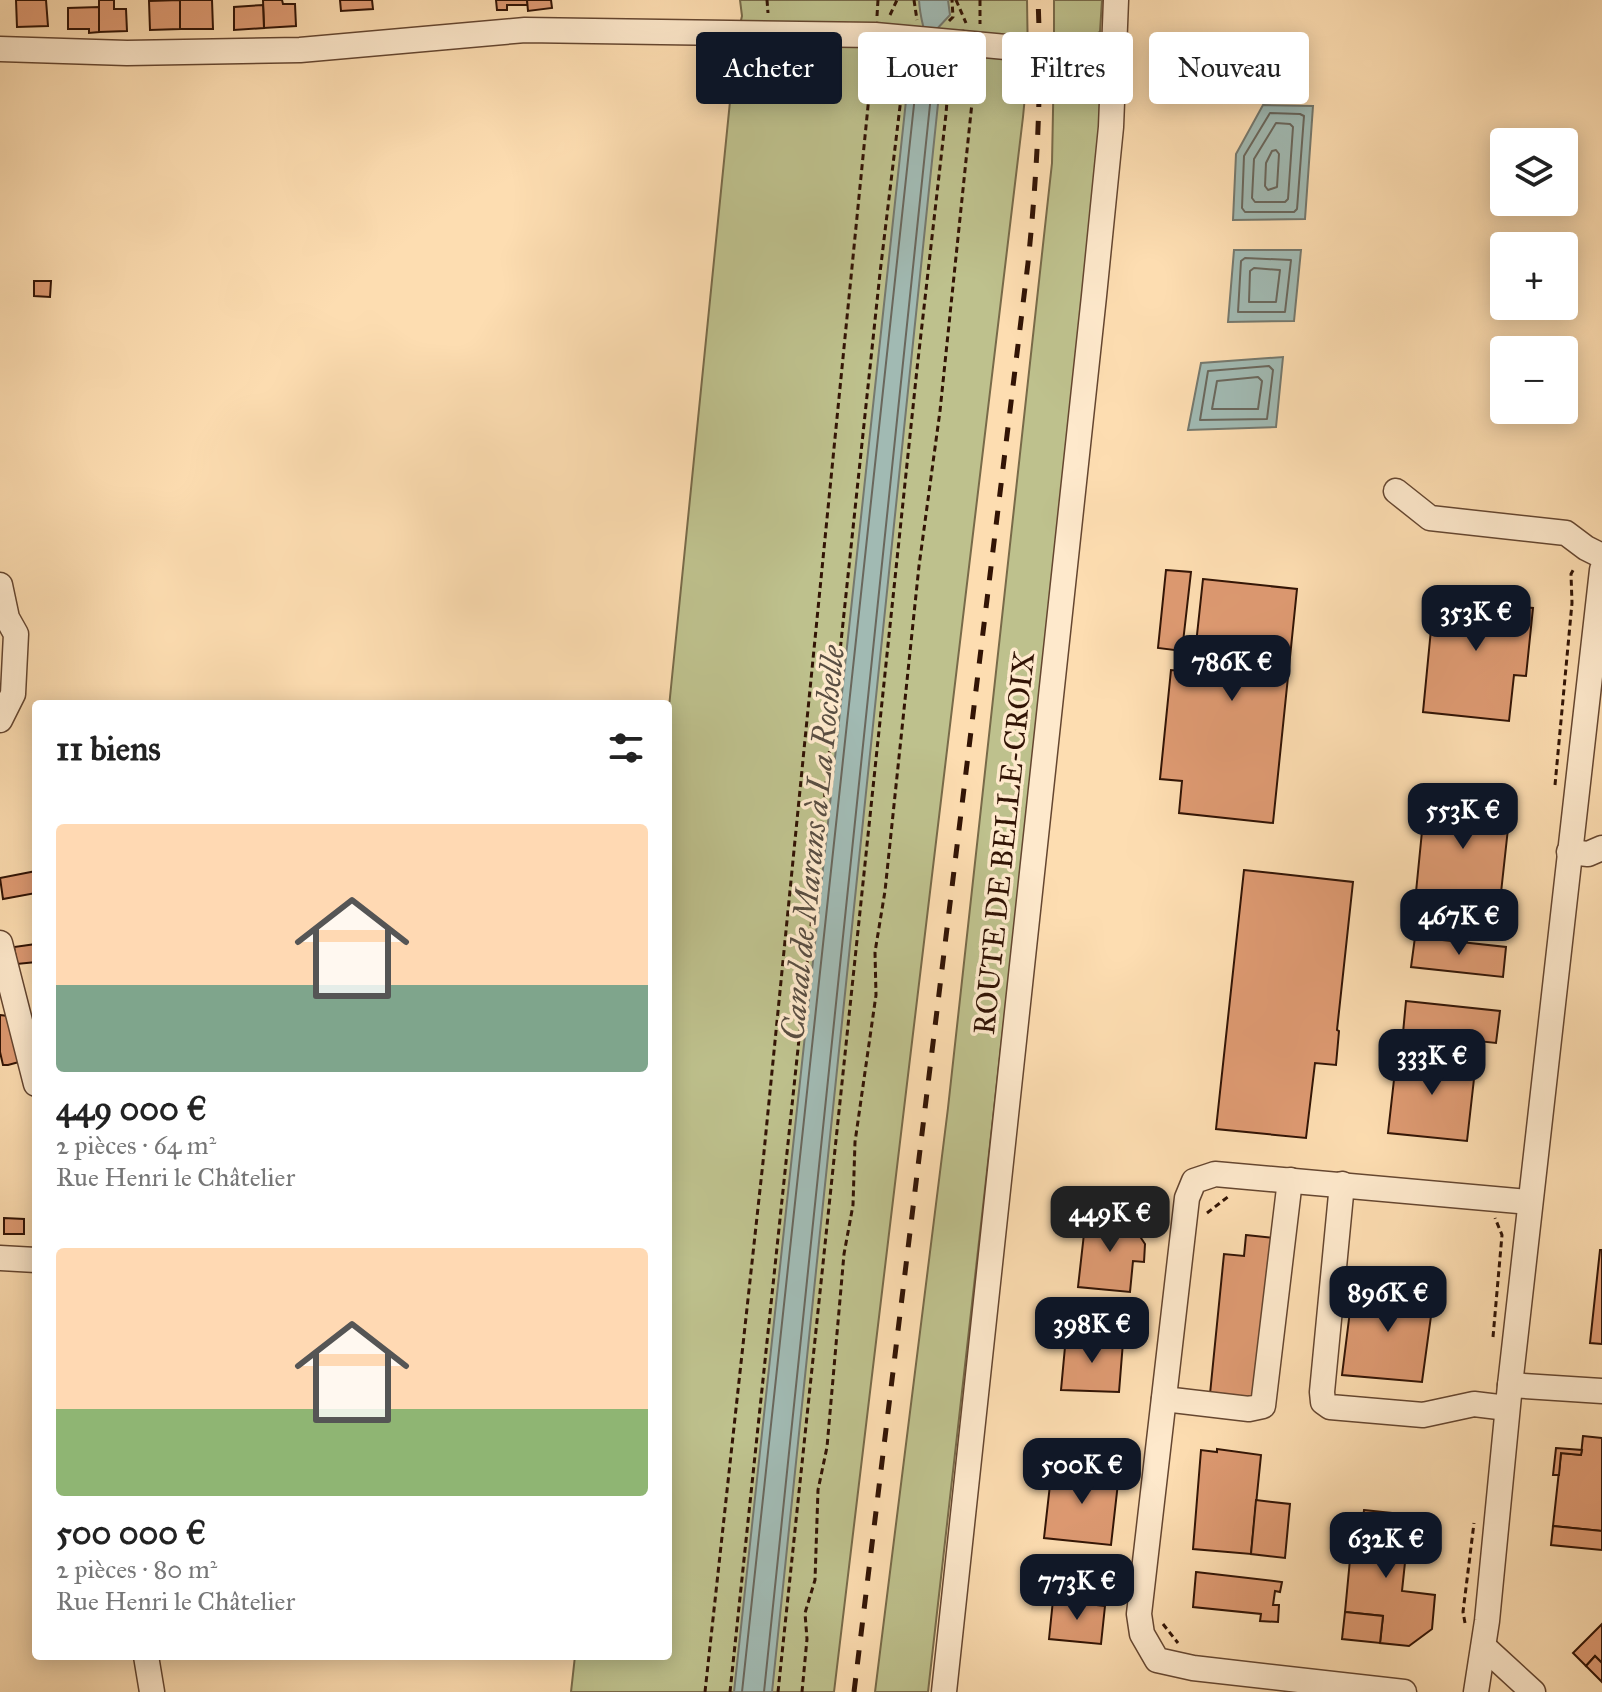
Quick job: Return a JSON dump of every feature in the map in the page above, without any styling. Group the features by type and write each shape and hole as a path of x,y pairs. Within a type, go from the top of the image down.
{"street":[{"name":"ROUTE DE BELLE-CROIX","path":"1115,32 1116,0"},
{"path":"0,49 127,53 300,50 525,30 876,29 895,32"},
{"name":"ROUTE DE BELLE-CROIX","path":"944,1692 1091,327 1112,104"},
{"path":"1396,491 1430,518 1566,533 1602,556"},
{"path":"1476,1692 1484,1647 1529,1202 1548,1060 1602,570"},
{"path":"0,585 7,618 16,634 13,694 0,720"},
{"path":"0,706 3,634 7,618"},
{"path":"1569,852 1588,854 1602,848"},
{"path":"0,943 32,1068"},
{"path":"1404,1692 1193,1668 1157,1660 1142,1634 1139,1614 1187,1198 1194,1181 1215,1174 1529,1202"},
{"path":"1164,1399 1249,1409 1263,1406 1290,1180"},
{"path":"1342,1184 1323,1402 1330,1407 1423,1415 1508,1396 1602,1391"},
{"path":"0,1258 32,1260"},
{"path":"1484,1647 1533,1692"},
{"path":"147,1660 152,1692"}],"path":[{"path":"705,1692 761,1178 878,0"},
{"path":"876,29 888,18 897,0"},
{"path":"914,0 915,16 922,29"},
{"path":"947,24 953,17 954,0"},
{"path":"954,0 965,32"},
{"path":"730,1692 900,104"},
{"path":"778,1692 947,104"},
{"path":"802,1692 807,1639 805,1613 815,1580 818,1490 827,1447 844,1254 853,1205 855,1142 876,995 875,952 885,891 919,566 940,411 962,104"}],"green space":[{"path":"740,0 1027,0 1027,32 1002,32 1002,104 1024,104 1023,117 834,1692 571,1692 575,1660 672,1660 670,700 730,104 842,104 842,32 738,32 742,16"},
{"path":"1054,0 1102,0 1100,32 1054,32"},
{"path":"1053,104 1103,104 1090,262 928,1692 875,1692 948,1108 1052,163"}],"water":[{"path":"919,0 948,0 950,15 936,32 924,32"},
{"path":"906,104 938,104 772,1692 734,1692"},
{"path":"1263,105 1313,106 1305,219 1233,220 1236,154"},
{"path":"1234,250 1301,250 1294,321 1228,322"},
{"path":"1283,357 1276,427 1188,430 1201,363"}],"building":[{"path":"16,0 46,0 48,26 17,27"},
{"path":"99,0 114,0 114,9 126,9 127,31 99,32"},
{"path":"180,0 180,29 150,30 149,1"},
{"path":"180,0 212,0 213,29 180,29"},
{"path":"263,0 295,4 296,26 264,28"},
{"path":"340,0 372,0 373,9 341,11"},
{"path":"496,0 527,0 528,5 507,5 507,10 497,10"},
{"path":"527,0 551,0 552,8 528,11"},
{"path":"263,5 264,28 234,30 234,7"},
{"path":"99,7 99,32 68,29 68,8"},
{"path":"34,281 51,281 50,297 34,296"},
{"path":"1166,570 1191,572 1182,651 1158,648"},
{"path":"1203,579 1297,589 1273,823 1179,813 1182,781 1160,779 1171,670 1193,672"},
{"path":"1435,588 1523,597 1522,607 1533,608 1526,676 1514,675 1509,721 1423,712"},
{"path":"1426,791 1511,801 1499,911 1415,902"},
{"path":"1244,870 1353,882 1336,1065 1315,1063 1306,1138 1216,1129"},
{"path":"32,872 32,894 3,899 0,878"},
{"path":"1415,937 1506,947 1503,977 1411,967"},
{"path":"32,945 32,962 17,964 14,947"},
{"path":"1406,1001 1500,1011 1496,1043 1403,1033"},
{"path":"0,1015 8,1016 19,1062 3,1065"},
{"path":"1397,1053 1476,1061 1467,1141 1388,1133"},
{"path":"1086,1216 1129,1220 1145,1244 1144,1262 1133,1261 1130,1292 1078,1287"},
{"path":"4,1218 24,1219 24,1234 4,1234"},
{"path":"1246,1235 1274,1238 1256,1399 1210,1394 1224,1254 1244,1256"},
{"path":"1602,1250 1602,1344 1590,1343"},
{"path":"1353,1287 1434,1294 1422,1382 1342,1375"},
{"path":"1066,1336 1123,1342 1119,1392 1061,1390"},
{"path":"1583,1436 1602,1438 1602,1531 1553,1526 1561,1453 1581,1455"},
{"path":"1556,1448 1582,1450 1581,1455 1561,1453 1559,1475 1553,1475"},
{"path":"1217,1449 1261,1455 1251,1554 1193,1549 1201,1450 1217,1452"},
{"path":"1052,1467 1119,1474 1111,1545 1044,1538"},
{"path":"1256,1500 1290,1504 1285,1558 1251,1554"},
{"path":"1364,1510 1410,1515 1402,1591 1435,1595 1432,1629 1409,1646 1380,1643 1383,1616 1345,1612 1353,1528 1362,1529"},
{"path":"1553,1526 1602,1531 1602,1550 1551,1545"},
{"path":"1196,1572 1282,1582 1280,1592 1275,1591 1273,1605 1279,1605 1278,1622 1260,1621 1261,1614 1193,1607"},
{"path":"1053,1600 1105,1606 1101,1644 1049,1639"},
{"path":"1345,1612 1383,1616 1380,1643 1342,1639"},
{"path":"1602,1624 1602,1663 1595,1656 1586,1666 1573,1653"},
{"path":"1595,1656 1602,1663 1602,1682 1586,1666"}],"railway":[{"path":"854,1692 1028,263 1038,132 1038,0"}],"water label":[{"name":"Canal de Marans à La Rochelle","path":"813,843"}]}
